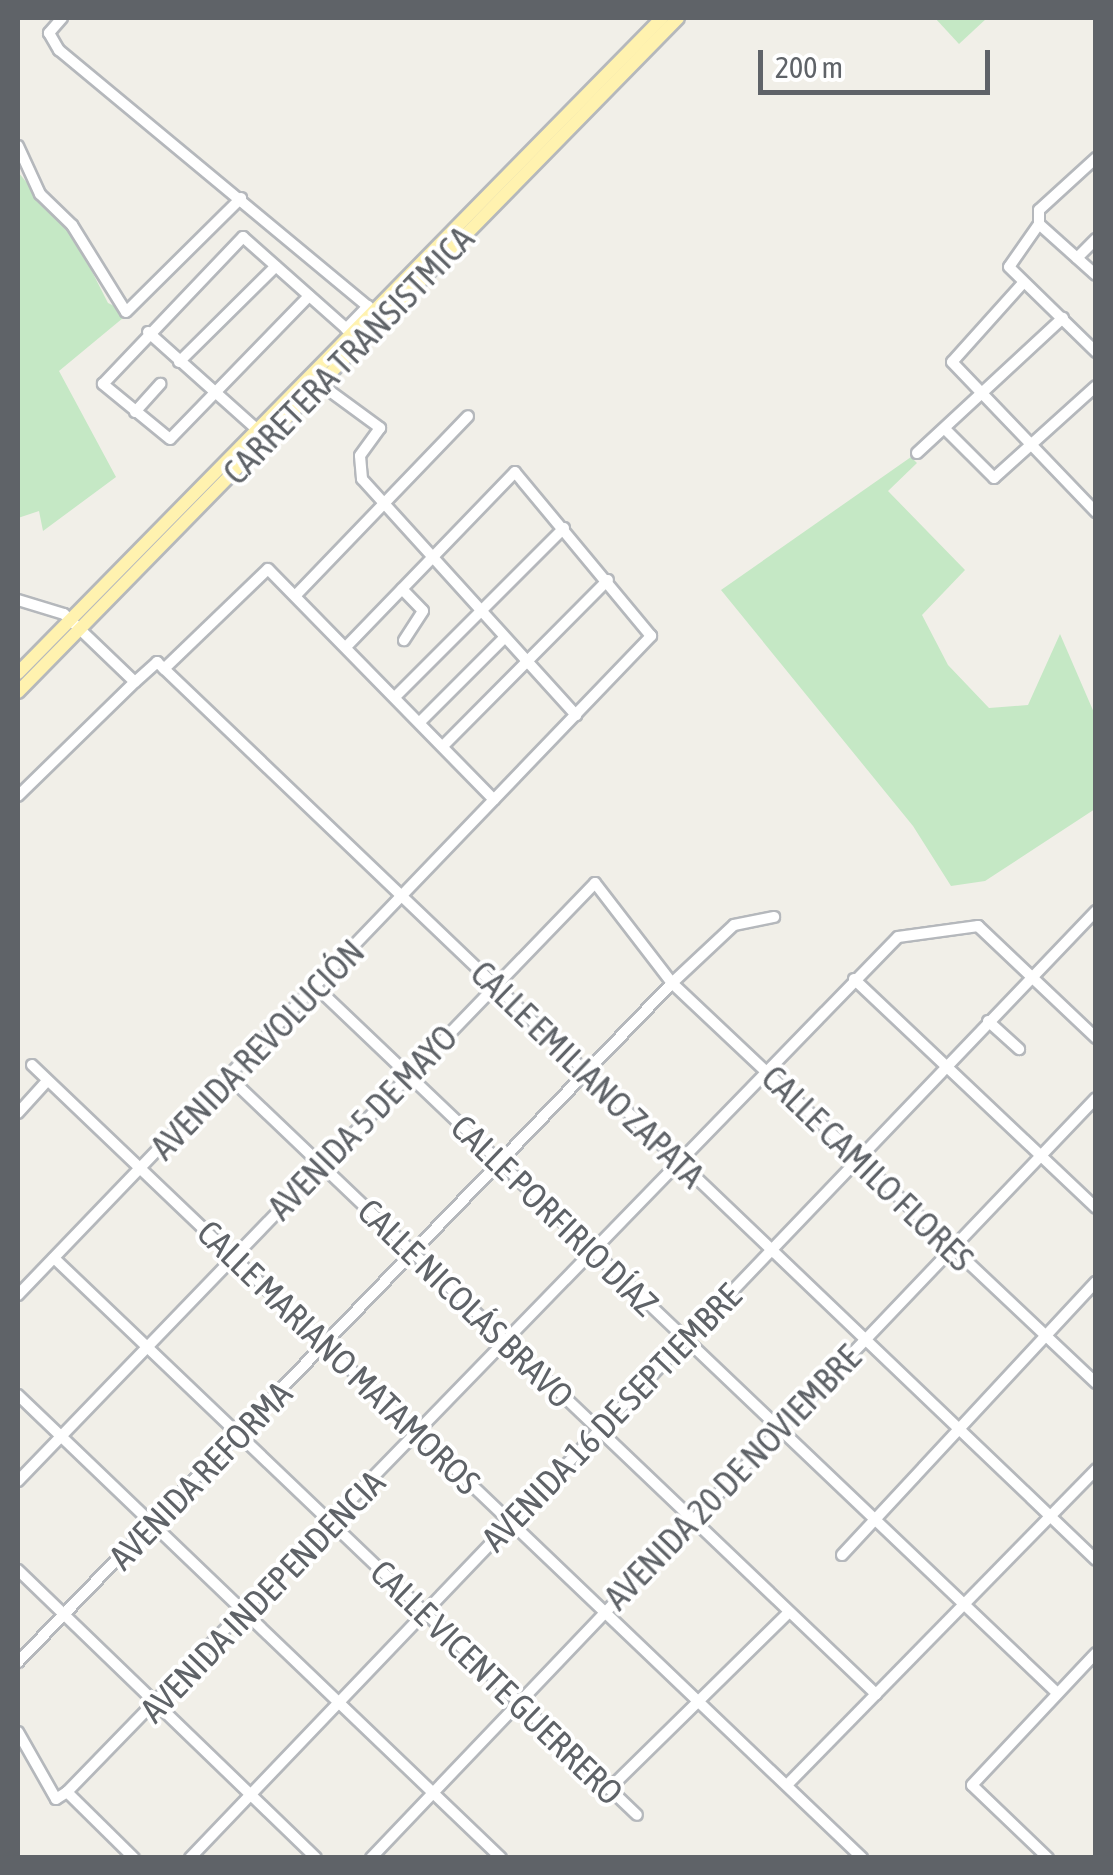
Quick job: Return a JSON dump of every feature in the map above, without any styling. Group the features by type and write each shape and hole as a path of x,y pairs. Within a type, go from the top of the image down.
{"main road":[{"name":"CARRETERA TRANSISTMICA","path":"18,692 24,676 68,633 69,618 126,560 329,374 374,312 662,18"},
{"name":"CARRETERA TRANSISTMICA","path":"24,676 80,628 262,434 349,331 374,312 678,18"},
{"path":"80,628 126,560"}],"street":[{"path":"62,18 50,33 59,50 374,312"},
{"path":"18,146 40,194 72,225 126,312 240,198"},
{"path":"1094,161 1039,210 1040,224 1096,275"},
{"path":"1040,224 1007,260 1023,283 1096,352"},
{"path":"308,296 166,439 102,380 239,238 276,266 349,331"},
{"path":"1077,258 1096,239"},
{"path":"180,362 276,266"},
{"path":"1023,283 950,353 984,393 1036,442 1096,512"},
{"path":"917,453 1063,318"},
{"path":"148,332 262,434"},
{"path":"329,374 326,389 379,426 358,468 383,506 576,714"},
{"path":"135,412 160,384"},
{"path":"946,430 994,478 1096,386"},
{"path":"296,595 468,416"},
{"path":"347,646 515,472 608,580 443,746"},
{"path":"395,697 564,528"},
{"path":"18,796 155,662 164,669 268,569 494,800"},
{"name":"AVENIDA REVOLUCIÓN","path":"18,1296 404,898 651,636 608,580"},
{"path":"402,590 423,610 404,640"},
{"path":"18,600 69,618 135,682"},
{"path":"420,722 504,638"},
{"name":"CALLE EMILIANO ZAPATA","path":"164,669 1096,1560"},
{"name":"AVENIDA 5 DE MAYO","path":"18,1481 595,883 642,951"},
{"name":"AVENIDA 16 DE SEPTIEMBRE","path":"190,1858 1096,911"},
{"name":"AVENIDA REFORMA","path":"18,1662 240,1436 672,983 734,924 774,917"},
{"name":"AVENIDA INDEPENDENCIA","path":"67,1792 246,1616 898,937 978,926 1031,976"},
{"name":"CALLE CAMILO FLORES","path":"642,951 1096,1383"},
{"path":"1031,976 1096,1038"},
{"path":"854,979 1096,1208"},
{"name":"CALLE PORFIRIO DÍAZ","path":"316,986 1056,1692"},
{"path":"988,1021 1019,1049"},
{"name":"CALLE MARIANO MATAMOROS","path":"32,1064 862,1858"},
{"name":"CALLE NICOLÁS BRAVO","path":"230,1078 507,1340 689,1520 876,1694"},
{"path":"18,1113 47,1081"},
{"name":"AVENIDA 20 DE NOVIEMBRE","path":"370,1858 1096,1098"},
{"name":"CALLE VICENTE GUERRERO","path":"54,1258 637,1816"},
{"path":"842,1555 1096,1282"},
{"path":"18,1396 501,1858"},
{"path":"787,1785 1096,1469"},
{"path":"18,1570 316,1858"},
{"path":"610,1789 789,1612"},
{"path":"1048,1858 972,1785 1096,1653"},
{"path":"18,1732 56,1799 67,1792 134,1858"}],"green space":[{"path":"935,18 987,18 959,44"},
{"path":"18,172 78,244 108,303 129,313 59,371 116,477 43,531 39,511 18,518"},
{"path":"911,457 917,463 888,491 965,570 922,615 948,665 989,708 1028,705 1060,634 1095,715 1095,809 985,881 951,886 913,826 721,590"}]}
